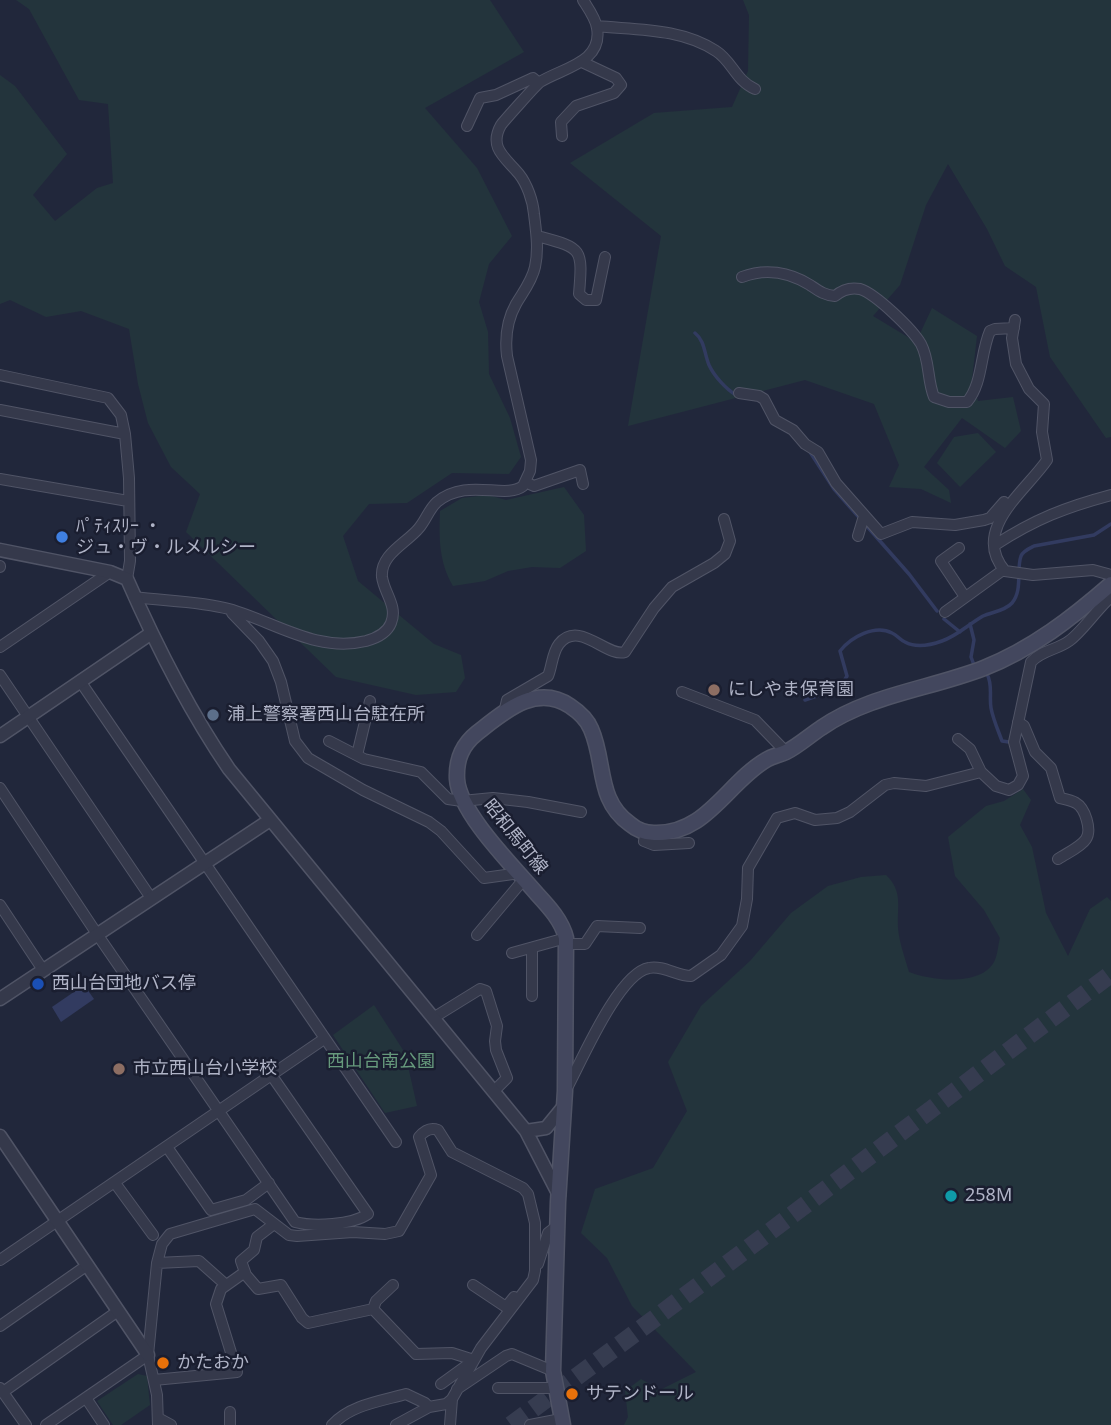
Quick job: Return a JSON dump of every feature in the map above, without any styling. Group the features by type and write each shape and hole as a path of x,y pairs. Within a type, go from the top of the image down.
{"main road":[{"path":"646,832 662,833 687,826 709,812 765,760 786,752 821,728 858,708 982,669 1015,655 1047,636 1111,584"},
{"name":"昭和馬町線","path":"566,941 561,924 477,822 463,801 457,780 461,752 472,737 522,702 548,696 560,700 579,712 593,732 610,804 624,820 646,832"},
{"path":"562,1422 553,1371 557,1226 565,1099 566,941"}],"street":[{"path":"134,597 228,609 297,636 345,645 373,639 384,633 391,623 393,613 382,575 384,566 400,544 418,530 436,503 449,494 466,489 520,489 530,471 531,460 506,342 511,315 528,287 536,266 537,236 534,209 528,191 521,176 497,150 496,140 502,123 539,83 582,62 595,47 597,26 583,0"},
{"path":"597,26 681,35 717,52 744,85 755,89"},
{"path":"562,136 561,122 576,107 614,93 621,85 616,78 582,62"},
{"path":"467,126 480,98 496,95 533,78 539,83"},
{"path":"537,236 570,245 577,250 581,266 579,294 586,300 596,300 605,257"},
{"path":"739,393 764,399 775,420 793,430 805,444 818,452 836,483 881,534 912,522 955,525 990,518 1010,496 1030,482 1047,460 1042,432 1044,404 1029,388 1016,364 1012,338 1015,324 990,331 975,391 967,402 949,402 934,397 928,362 920,343 871,295 858,289 842,290 835,296 825,296 802,280 770,270 756,271 742,277"},
{"path":"0,375 108,398 121,415 129,478 130,561 127,579 150,634 212,744 270,820 527,1131 559,1195"},
{"path":"0,410 125,434"},
{"path":"525,482 534,486 580,470 583,484"},
{"path":"0,479 128,501"},
{"path":"1003,569 995,537 1004,510 1019,491"},
{"path":"995,545 1020,529 1069,506 1111,495"},
{"path":"859,532 864,516"},
{"path":"504,713 507,700 548,676 558,645 566,639 578,636 617,653 625,652 671,587 725,554 730,541 724,519"},
{"path":"959,548 941,561 965,597"},
{"path":"0,550 110,572 127,579"},
{"path":"945,612 1003,569 1020,573 1059,574 1093,570 1111,575"},
{"path":"0,647 110,572"},
{"path":"958,739 970,749 981,772 996,786 1009,790 1018,785 1023,776 1014,741 1031,662 1037,656 1071,640 1111,597"},
{"path":"228,609 259,641 273,661 281,682 295,741 308,758 363,790 429,821 484,878 522,876"},
{"path":"0,736 150,634"},
{"path":"0,675 151,898"},
{"path":"80,681 206,861 396,1142"},
{"path":"682,692 755,720 786,752"},
{"path":"357,755 370,701"},
{"path":"1017,722 1024,726 1035,752 1051,768 1060,797 1076,803 1082,808 1086,818 1089,834 1085,841 1058,859"},
{"path":"329,741 357,755 421,772 448,799 463,801 493,798 581,812"},
{"path":"527,1131 546,1128 565,1099 610,1006 634,975 652,967 691,976 721,956 742,926 748,868 777,818 795,813 814,820 836,818 850,813 885,785 894,783 926,786 981,772"},
{"path":"0,788 295,1222 307,1225 358,1221 368,1214 272,1076"},
{"path":"0,999 270,820"},
{"path":"646,832 644,841 654,845 689,844"},
{"path":"477,935 522,876"},
{"path":"0,905 43,970"},
{"path":"512,953 566,941 585,944 597,926 640,928"},
{"path":"532,947 532,996"},
{"path":"433,1018 480,989 486,991 497,1026 496,1051 507,1079 494,1091"},
{"path":"1,1258 58,1222 324,1039"},
{"path":"171,1425 158,1421 154,1380 148,1355 157,1263 162,1244 170,1234 179,1230 255,1209 289,1235 353,1232 385,1234 399,1231 431,1175 419,1137 427,1130 435,1129 452,1152 516,1183 528,1194 535,1223 536,1271"},
{"path":"0,1136 148,1355"},
{"path":"167,1147 211,1210 246,1200 269,1183"},
{"path":"115,1183 153,1235"},
{"path":"274,1224 257,1237 254,1250 241,1261 245,1272 258,1289 281,1285 308,1323 373,1309"},
{"path":"396,1425 429,1407 446,1404 474,1360 533,1280 548,1233 557,1226"},
{"path":"157,1263 198,1261 226,1285"},
{"path":"0,1325 86,1266"},
{"path":"154,1380 237,1372 216,1304 220,1289 245,1272"},
{"path":"373,1309 376,1301 393,1285"},
{"path":"473,1285 506,1307 516,1293 522,1296"},
{"path":"373,1309 412,1352 421,1355 452,1353 474,1360"},
{"path":"26,1425 1,1390 118,1311"},
{"path":"450,1425 454,1394 512,1354 553,1371"},
{"path":"46,1425 148,1355"},
{"path":"441,1384 474,1360"},
{"path":"498,1388 555,1388"},
{"path":"332,1425 350,1411 406,1394 414,1396 429,1407"},
{"path":"86,1398 104,1425"},
{"path":"230,1412 230,1425"},
{"path":"530,1425 562,1422"}],"green space":[{"path":"16,0 490,0 524,52 425,108 477,168 512,236 489,264 479,302 488,332 489,374 510,418 521,457 509,474 452,473 407,503 369,504 343,536 358,581 434,644 461,655 465,678 456,692 416,695 336,677 186,532 200,494 171,467 148,423 129,329 81,311 46,317 10,300 0,304 0,75 15,86 67,154 33,195 55,221 97,188 113,183 108,104 79,100 29,9"},
{"path":"743,0 1111,0 1111,437 1106,438 1050,357 1036,287 1005,266 987,229 948,164 926,205 900,285 873,316 916,342 932,308 977,336 972,379 978,401 1013,397 1021,431 1005,448 962,418 924,467 949,490 951,503 921,489 889,487 899,465 874,404 805,380 628,426 661,236 570,163 654,113 732,107 748,71 749,15"},
{"path":"978,433 996,452 960,487 937,463 954,437"},
{"path":"564,487 584,515 586,551 560,568 532,567 508,571 485,581 453,586 441,550 440,511 462,498 488,495 506,500"},
{"path":"1023,789 1031,800 1020,825 1032,847 1046,913 1068,956 1090,909 1107,897 1111,901 1111,1425 624,1425 628,1417 625,1391 641,1379 660,1390 696,1372 632,1306 607,1258 581,1233 595,1189 653,1168 687,1111 668,1062 701,1006 750,961 791,913 828,886 861,877 886,875 895,887 899,933 909,972 930,978 956,980 980,975 989,969 995,960 1000,938 984,910 955,876 948,837 986,806 1004,801"},
{"name":"西山台南公園","path":"374,1005 405,1053 417,1106 385,1113 333,1035"},
{"path":"138,1374 147,1376 150,1405 121,1425 113,1425 97,1401"}],"water":[{"path":"84,985 94,999 61,1022 52,1007"}],"waterway":[{"path":"695,333 703,343 714,373 724,386 736,395"},
{"path":"810,452 834,489 909,574 937,611"},
{"path":"805,700 840,688 847,676 840,651 850,641 864,633 878,630 892,633 914,645 928,645 947,639 983,616 1002,610 1012,603 1017,592 1021,556 1027,550 1034,546 1094,535 1111,524"},
{"path":"944,619 960,632"},
{"path":"970,624 974,640 971,657 974,665"},
{"path":"987,674 994,720 1002,741 1009,742"}],"tunnel":[{"path":"511,1425 1111,974"}],"place":[{"name":"ﾊﾟﾃｨｽﾘｰ ・ ジュ・ヴ・ルメルシー","path":"62,537"},
{"name":"にしやま保育園","path":"714,690"},
{"name":"浦上警察署西山台駐在所","path":"213,715"},
{"name":"西山台団地バス停","path":"38,984"},
{"name":"市立西山台小学校","path":"119,1069"},
{"name":"258M","path":"951,1196"},
{"name":"かたおか","path":"163,1363"},
{"name":"サテンドール","path":"572,1394"}]}
